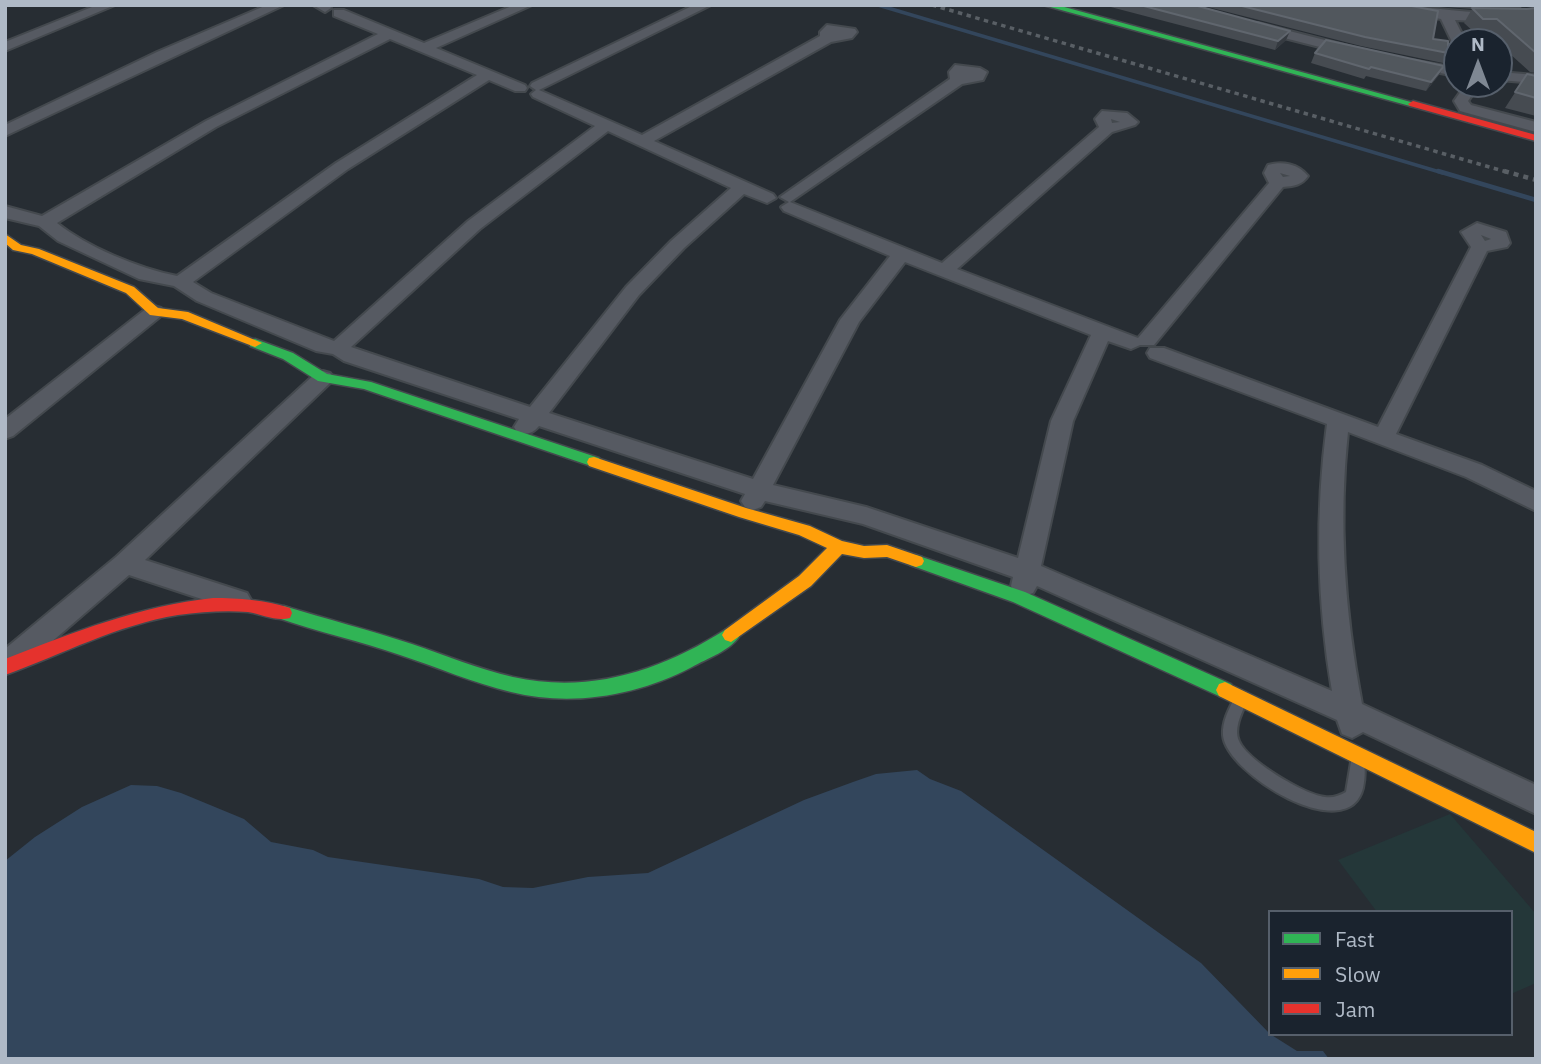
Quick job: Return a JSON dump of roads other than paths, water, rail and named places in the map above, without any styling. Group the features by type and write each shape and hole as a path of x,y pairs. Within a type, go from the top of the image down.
{"street":[{"path":"5,47 109,5"},
{"path":"5,131 151,61 278,5"},
{"path":"425,48 526,5"},
{"path":"537,90 705,5"},
{"path":"1047,5 1536,138"},
{"path":"1387,5 1446,16 1501,18 1536,13"},
{"path":"334,8 389,34 520,88 537,90 605,126 767,198 777,195 901,254 1102,334 1145,345 1338,422 1474,471 1536,502"},
{"path":"1446,16 1452,28"},
{"path":"1248,25 1370,56"},
{"path":"14,245 18,225 45,224 211,124 389,34"},
{"path":"642,142 828,38"},
{"path":"1401,62 1443,70"},
{"path":"154,308 146,289 181,285 342,166 488,75"},
{"path":"1513,77 1536,79"},
{"path":"790,202 958,80"},
{"path":"1463,98 1461,101 1465,108 1536,127"},
{"path":"301,363 303,356 309,351 337,350 474,225 605,126"},
{"path":"944,271 1107,128"},
{"path":"1145,345 1278,183"},
{"path":"518,435 534,418 590,342 645,277 709,214 743,187"},
{"path":"5,211 45,224 146,275 181,285 337,350 534,418 761,491 896,525 1029,572 1350,712 1536,800"},
{"path":"14,245 53,242 45,224"},
{"path":"14,245 130,290 154,308 184,315 301,363 330,379 366,385 830,542 864,552 887,551 1019,597 1241,697 1536,843"},
{"path":"1383,438 1480,247"},
{"path":"744,513 761,491 831,353 873,288 901,254"},
{"path":"5,431 154,308 180,309 181,285"},
{"path":"1019,597 1029,572 1062,421 1102,334"},
{"path":"5,666 125,565 330,379 346,373 337,350"},
{"path":"1338,422 1330,483 1331,590 1358,753"},
{"path":"125,565 248,604 398,646 513,685 558,691 592,691 656,677 689,663 730,637 795,589 825,563 830,542 828,518 837,510"},
{"path":"887,551 895,542 896,525"},
{"path":"5,666 145,615 193,606 248,604"}],"lane":[{"path":"1254,670 1241,697 1230,732 1232,744 1248,762 1306,800 1339,805 1350,799 1355,790 1358,753"}],"water":[{"path":"917,770 930,779 961,791 1201,963 1268,1032 1268,1036 1273,1036 1297,1051 1323,1051 1329,1059 5,1059 5,861 35,837 82,807 131,785 157,786 181,793 244,819 271,842 313,850 328,857 479,879 503,887 533,888 588,877 648,873 804,800 876,774"}],"waterway":[{"path":"878,5 1443,173"},
{"path":"1438,171 1536,200"}],"railway":[{"path":"932,5 1510,173"},
{"path":"1504,171 1536,180"}]}
